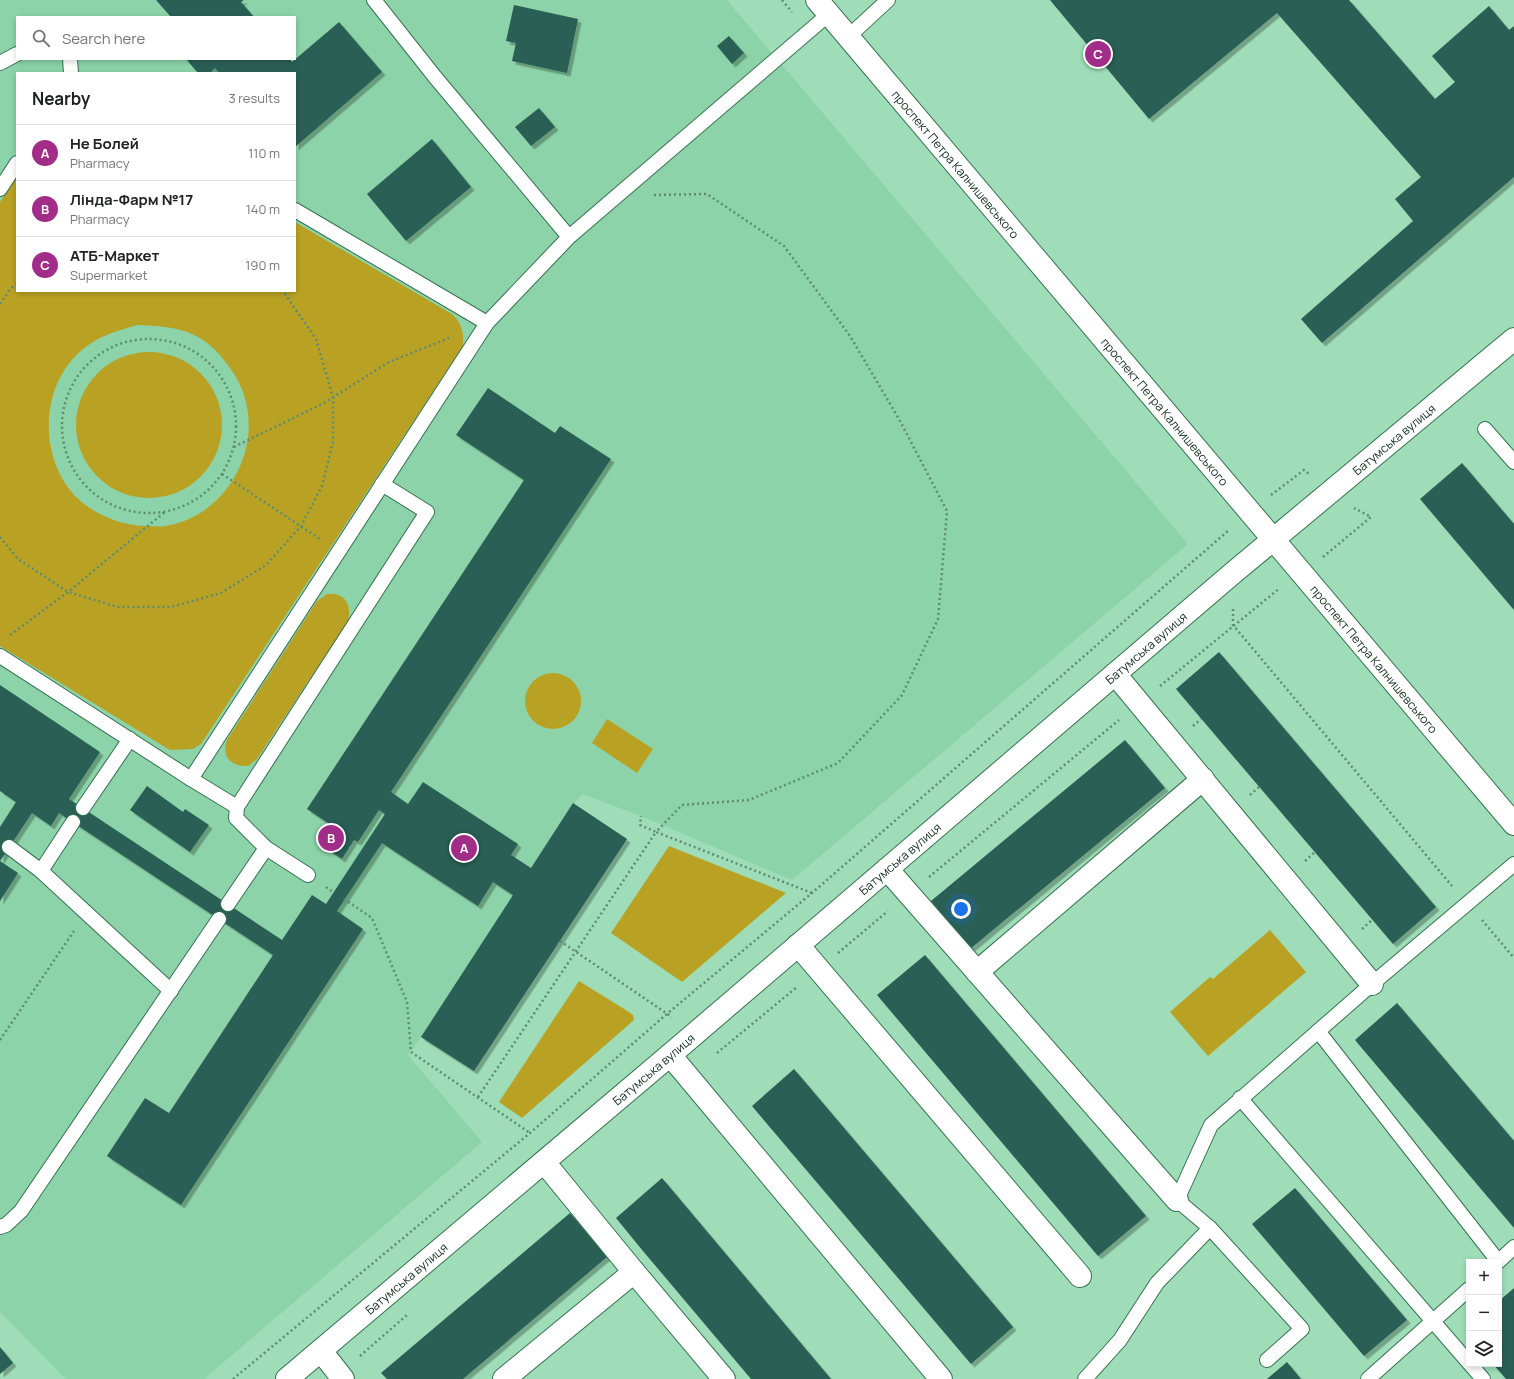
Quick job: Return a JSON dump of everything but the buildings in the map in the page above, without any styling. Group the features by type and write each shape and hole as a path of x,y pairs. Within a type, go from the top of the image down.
{"street":[{"name":"проспект Петра Калнишевського","path":"823,7 1514,824"},
{"name":"Батумська вулиця","path":"287,1379 670,1056 690,1037 1273,540 1514,339"},
{"path":"1115,674 1372,984"},
{"path":"977,972 1202,779"},
{"path":"887,869 1178,1200"},
{"path":"798,945 1080,1276"},
{"path":"670,1056 942,1379"},
{"path":"544,1162 724,1379"},
{"path":"504,1379 634,1272"},
{"path":"321,1351 342,1376"}],"lane":[{"path":"374,0 435,77 569,237"},
{"path":"848,37 888,0"},
{"path":"192,779 338,551 487,323 569,237 823,7"},
{"path":"0,63 16,55"},
{"path":"70,60 71,72"},
{"path":"0,189 16,165"},
{"path":"296,211 487,323"},
{"path":"1485,429 1514,462"},
{"path":"308,875 266,848 236,818 237,807 427,512 382,484"},
{"path":"0,656 237,807"},
{"path":"83,808 130,739"},
{"path":"41,871 73,822"},
{"path":"9,847 41,871 171,991"},
{"path":"228,904 266,848"},
{"path":"1267,1360 1302,1329 1210,1228 1178,1200 1211,1125 1240,1098 1372,984 1514,864"},
{"path":"0,1227 6,1225 20,1211 219,919"},
{"path":"1318,1031 1496,1259"},
{"path":"1240,1098 1466,1360"},
{"path":"1085,1379 1120,1340 1157,1283 1210,1228"},
{"path":"1501,1259 1514,1247"},
{"path":"1368,1379 1466,1292"},
{"path":"1472,1367 1483,1379"}],"path":[{"path":"478,1097 656,832 682,804 749,800 838,763 902,695 938,619 947,511 899,419 850,336 784,246 707,194 617,195"},
{"path":"0,304 11,288 16,285"},
{"path":"0,537 18,559 68,592 118,607 171,607 221,593 266,565 301,526 322,486 333,442 332,397 316,339 284,292"},
{"path":"234,447 332,397 389,362 487,323"},
{"path":"158,338 187,346 211,364 228,388 236,417 234,447 222,474 201,496 174,510 147,513 120,509 95,495 76,475 64,450 61,423 67,396 80,371 100,353 128,341 158,338"},
{"path":"222,474 338,551"},
{"path":"6,638 68,592 166,511"},
{"path":"688,1077 1232,625 1319,560 1371,517"},
{"path":"233,1379 530,1133 668,1013 812,893 1220,537"},
{"path":"1232,625 1514,958"},
{"path":"641,816 640,824 656,832 812,893"},
{"path":"344,900 372,918 407,1002 411,1052 530,1133"},
{"path":"0,1040 86,912"},
{"path":"560,941 668,1013 690,1037"},
{"path":"342,1376 411,1312"}],"shaded area":[{"path":"0,0 727,0 1188,544 792,880 641,816 582,794 574,804 627,839 474,1071 421,1037 408,1055 482,1142 204,1379 66,1379 0,1312"},
{"path":"16,178 16,292 296,292 296,223 452,314 458,321 462,328 463,346 201,744 193,749 170,750 0,646 0,202","holes":["137,325 167,327 182,330 201,339 211,346 230,368 243,391 248,415 248,440 241,464 229,486 212,504 191,518 166,526 127,524 108,518 90,508 75,496 63,480 55,461 50,441 49,421 52,401 58,382 68,365 88,345 115,332"]},
{"path":"149,352 170,355 177,358 195,369 205,379 219,404 222,425 219,446 216,453 205,471 195,481 170,495 149,498 128,495 121,492 103,481 93,471 79,446 76,425 79,404 82,397 93,379 103,369 128,355"},
{"path":"327,594 343,597 348,605 348,621 257,759 248,766 237,765 229,759 225,751 227,740 317,601"},
{"path":"553,673 564,675 573,681 579,690 581,701 579,712 573,721 564,727 553,729 542,727 533,721 527,712 525,701 527,690 533,681 542,675"},
{"path":"607,719 653,749 637,773 592,743"},
{"path":"669,846 786,893 682,982 611,933"},
{"path":"1270,930 1306,972 1208,1056 1170,1012 1210,977 1213,979"},
{"path":"579,981 629,1012 633,1015 634,1020 522,1118 499,1102"}],"place":[{"name":"АТБ-Маркет","path":"1098,54"},
{"name":"Лінда-Фарм №17","path":"331,838"},
{"name":"Не Болей","path":"464,848"}]}
